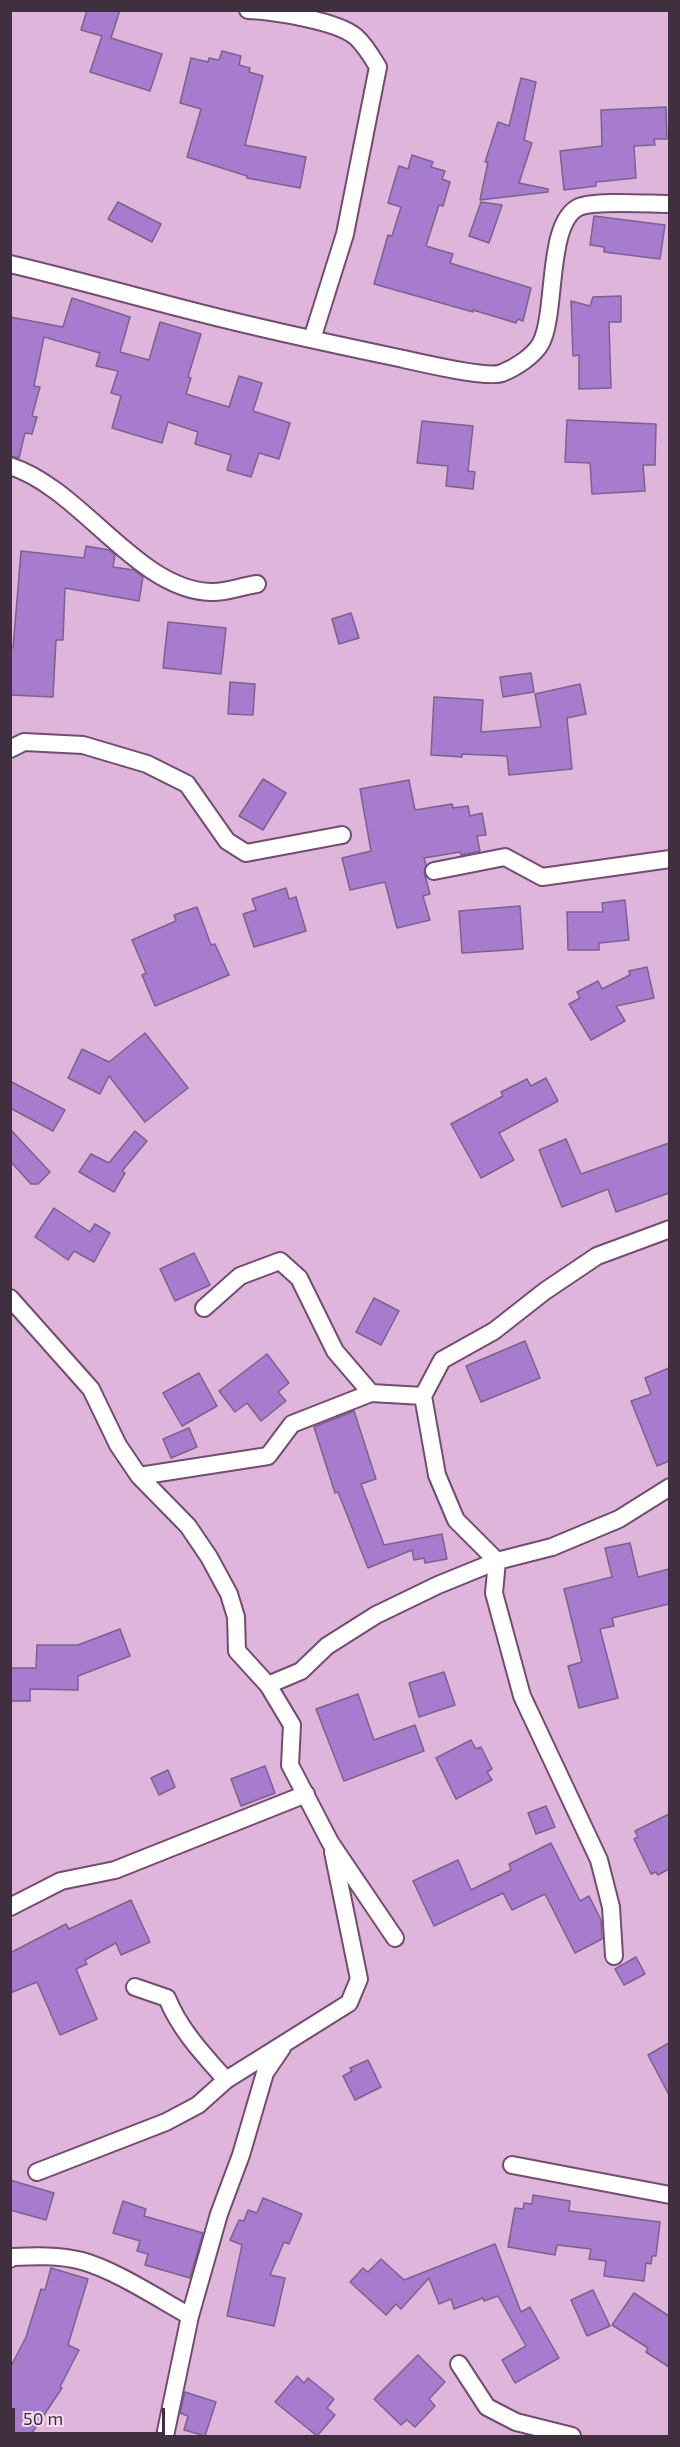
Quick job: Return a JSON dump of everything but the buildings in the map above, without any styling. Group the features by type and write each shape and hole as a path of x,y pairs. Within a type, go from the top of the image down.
{"street":[{"path":"248,10 273,11 340,28 356,37 378,67 345,234 312,339"},
{"path":"10,264 87,282 198,313 312,339 448,369 499,375 523,361 541,344 552,296 558,242 567,216 580,207 669,204"},
{"path":"10,466 30,472 65,496 113,540 147,566 178,585 211,592 256,584"},
{"path":"10,749 24,742 83,746 147,764 187,784 227,841 246,853 342,835"},
{"path":"434,871 505,857 542,877 669,860"},
{"path":"497,1561 456,1520 437,1475 423,1396 442,1360 494,1331 545,1291 597,1256 669,1229"},
{"path":"204,1308 240,1276 280,1262 299,1278 335,1351 371,1393"},
{"path":"10,1298 91,1389 117,1445 139,1476 188,1526 209,1557 229,1594 236,1617 237,1651 268,1685 292,1725 290,1765 330,1842 395,1938"},
{"path":"139,1476 268,1456 292,1424 371,1393 423,1396"},
{"path":"268,1685 301,1671 327,1646 376,1615 438,1585 497,1561 552,1547 619,1519 669,1487"},
{"path":"497,1561 494,1593 522,1696 599,1860 610,1907 614,1956"},
{"path":"10,1907 61,1881 115,1870 306,1794"},
{"path":"37,2172 166,2122 198,2105 226,2080 349,2003 359,1979 330,1842"},
{"path":"135,1987 167,1998 174,2014 192,2040 226,2080"},
{"path":"165,2436 190,2316 219,2214 241,2155 265,2073 285,2043"},
{"path":"512,2165 669,2195"},
{"path":"10,2259 12,2257 42,2256 82,2261 125,2280 190,2316"},
{"path":"459,2364 487,2407 516,2422 572,2436"}]}
